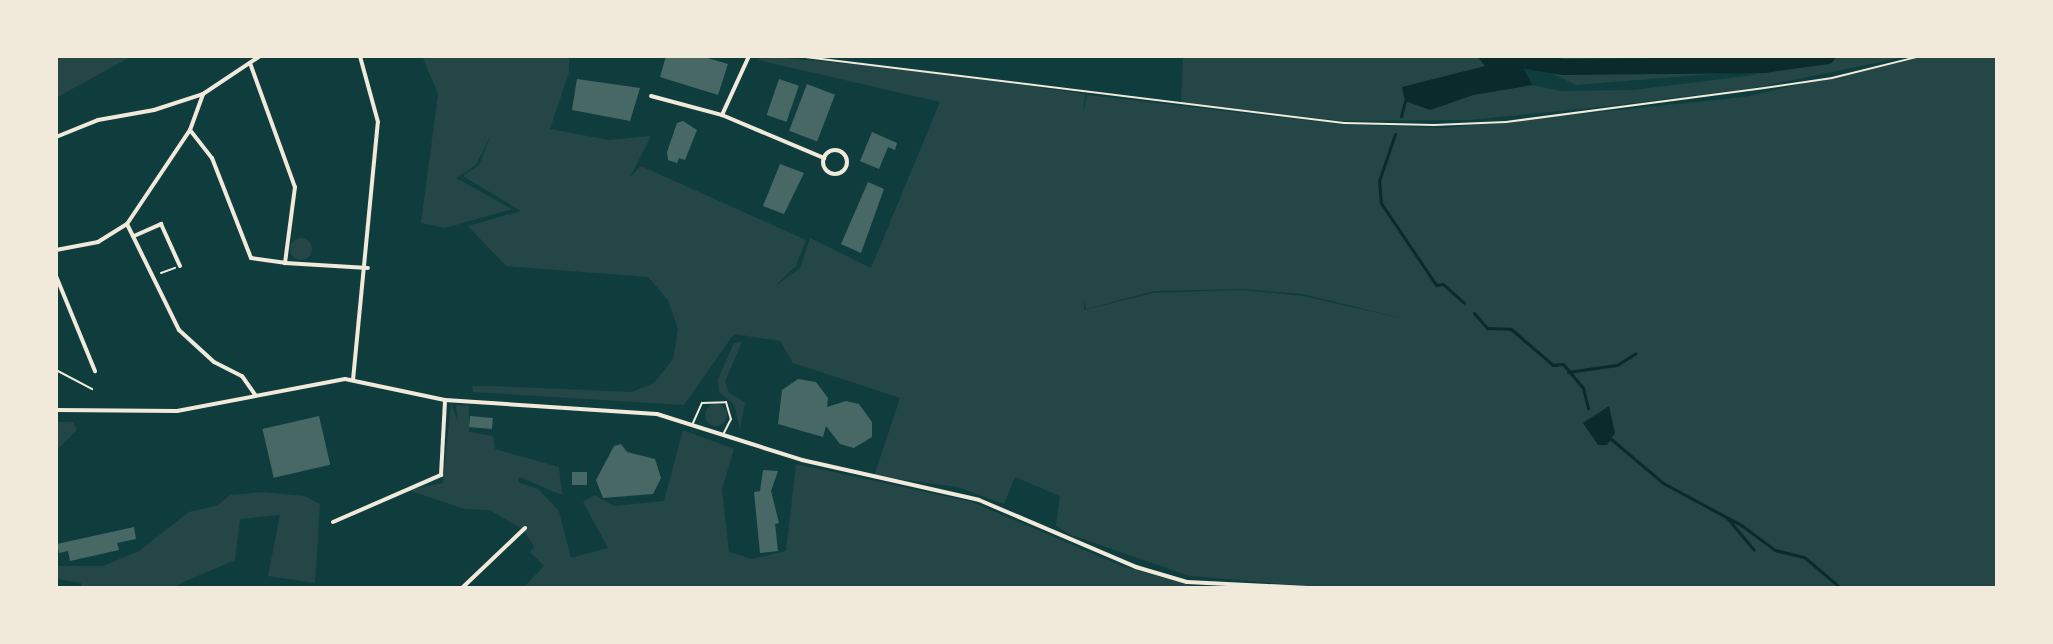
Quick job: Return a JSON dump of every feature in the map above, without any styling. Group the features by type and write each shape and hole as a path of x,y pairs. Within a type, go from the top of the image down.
{"street":[{"path":"56,137 98,120 154,110 203,94 260,56"},
{"path":"353,380 368,268 378,122 360,56"},
{"path":"722,115 749,56"},
{"path":"250,63 295,187 285,263"},
{"path":"56,250 98,242 127,224 190,130 203,94"},
{"path":"651,96 722,115 824,158 830,173 846,168 842,152 833,151 824,158"},
{"path":"190,130 212,158 251,258 368,268"},
{"path":"127,224 179,330 214,362 242,376 256,396"},
{"path":"134,236 161,224 180,266"},
{"path":"56,276 95,371"},
{"path":"56,410 177,411 307,383 353,380 445,400 623,410 693,424 802,460 979,500 1136,567 1187,582 1308,588"},
{"path":"333,522 441,475 445,400"},
{"path":"462,588 525,528"},
{"path":"516,536 523,542"}],"lane":[{"path":"693,424 702,403 726,402 731,419 723,434"}],"path":[{"path":"797,56 1344,123 1434,125 1506,122 1787,84 1921,56"},
{"path":"161,273 180,266"},
{"path":"56,370 92,389"}],"shaded area":[{"path":"56,56 132,56 56,98"},
{"path":"422,56 569,56 569,72 550,129 609,140 651,136 630,177 641,166 806,240 796,266 774,287 800,268 810,238 871,268 940,102 758,60 763,56 918,70 1085,94 1083,114 1087,95 1340,124 1444,128 1744,97 1926,56 1997,56 1997,588 1329,588 1190,576 1071,535 1056,526 1060,496 1015,477 1004,504 958,487 874,476 900,398 793,363 780,341 734,334 684,405 473,392 472,386 632,392 654,383 673,359 678,329 668,300 648,277 506,266 468,226 521,211 463,176 479,165 492,133 476,165 456,178 512,209 445,228 421,223 438,94","holes":["1242,289 1303,294 1409,320 1303,296 1242,290 1153,293 1084,310 1084,300 1086,309 1154,291"]},
{"path":"1183,56 1477,56 1486,65 1430,110 1473,95 1532,85 1562,91 1633,90 1746,76 1837,56 1910,56 1753,88 1610,106 1469,120 1343,121 1181,103"},
{"path":"1477,56 1518,57 1532,85 1473,95 1430,110 1405,101 1402,87 1485,66"},
{"path":"1516,56 1817,56 1750,71 1576,85"},
{"path":"301,238 312,249 301,260 290,249"},
{"path":"742,342 725,381 729,393 745,402 740,429 734,404 719,392 718,379 734,343"},
{"path":"451,403 458,422 456,405 469,406 469,432 493,436 495,449 559,467 562,495 519,477 518,482 538,489 559,511 571,558 608,548 583,502 595,495 614,506 664,501 683,430 734,449 722,489 729,552 752,559 786,551 796,464 972,502 1122,566 1199,588 523,588 544,566 530,552 534,546 522,529 490,510 464,509 408,490 443,483"},
{"path":"716,404 724,407 727,415 724,423 716,426 708,423 705,415 708,407"},
{"path":"1609,406 1615,433 1607,445 1598,445 1583,423"},
{"path":"56,422 73,422 77,430 56,451"},
{"path":"263,492 304,496 320,504 315,583 268,576 280,515 240,519 235,560 170,588 81,588 81,583 56,579 56,566 103,566 139,551 189,512 218,505 230,495"}],"building":[{"path":"666,56 701,56 728,64 718,95 660,77"},
{"path":"577,79 640,88 630,121 572,110"},
{"path":"779,79 799,86 786,122 767,115"},
{"path":"807,84 835,95 817,141 789,131"},
{"path":"683,121 697,130 685,160 679,158 677,163 668,160 667,152 677,123"},
{"path":"872,132 897,143 895,150 888,147 879,169 860,161"},
{"path":"780,164 804,173 784,214 763,206"},
{"path":"868,182 884,189 861,253 841,244"},
{"path":"798,379 816,382 828,398 827,407 846,401 859,404 872,422 872,437 854,448 840,444 826,426 823,437 778,424 782,390"},
{"path":"319,416 330,465 274,478 262,429"},
{"path":"470,416 493,418 492,429 469,427"},
{"path":"621,444 627,452 655,459 661,478 653,494 603,498 596,480 614,446"},
{"path":"763,470 778,471 771,491 779,523 775,524 778,551 760,553 754,492 760,491"},
{"path":"572,472 587,472 587,485 572,485"},
{"path":"134,527 136,539 117,543 119,550 70,561 68,551 59,553 57,544"}],"waterway":[{"path":"1496,56 1564,67 1764,65 1827,56"},
{"path":"1401,116 1405,101"},
{"path":"1395,134 1379,181 1381,203 1436,285 1443,284 1464,303"},
{"path":"1474,313 1487,328 1511,329 1553,365 1563,364 1583,388 1588,408"},
{"path":"1568,372 1617,365 1636,353"},
{"path":"1611,439 1663,483 1741,525 1775,550 1804,557 1841,588"},
{"path":"1728,519 1754,550"}]}
